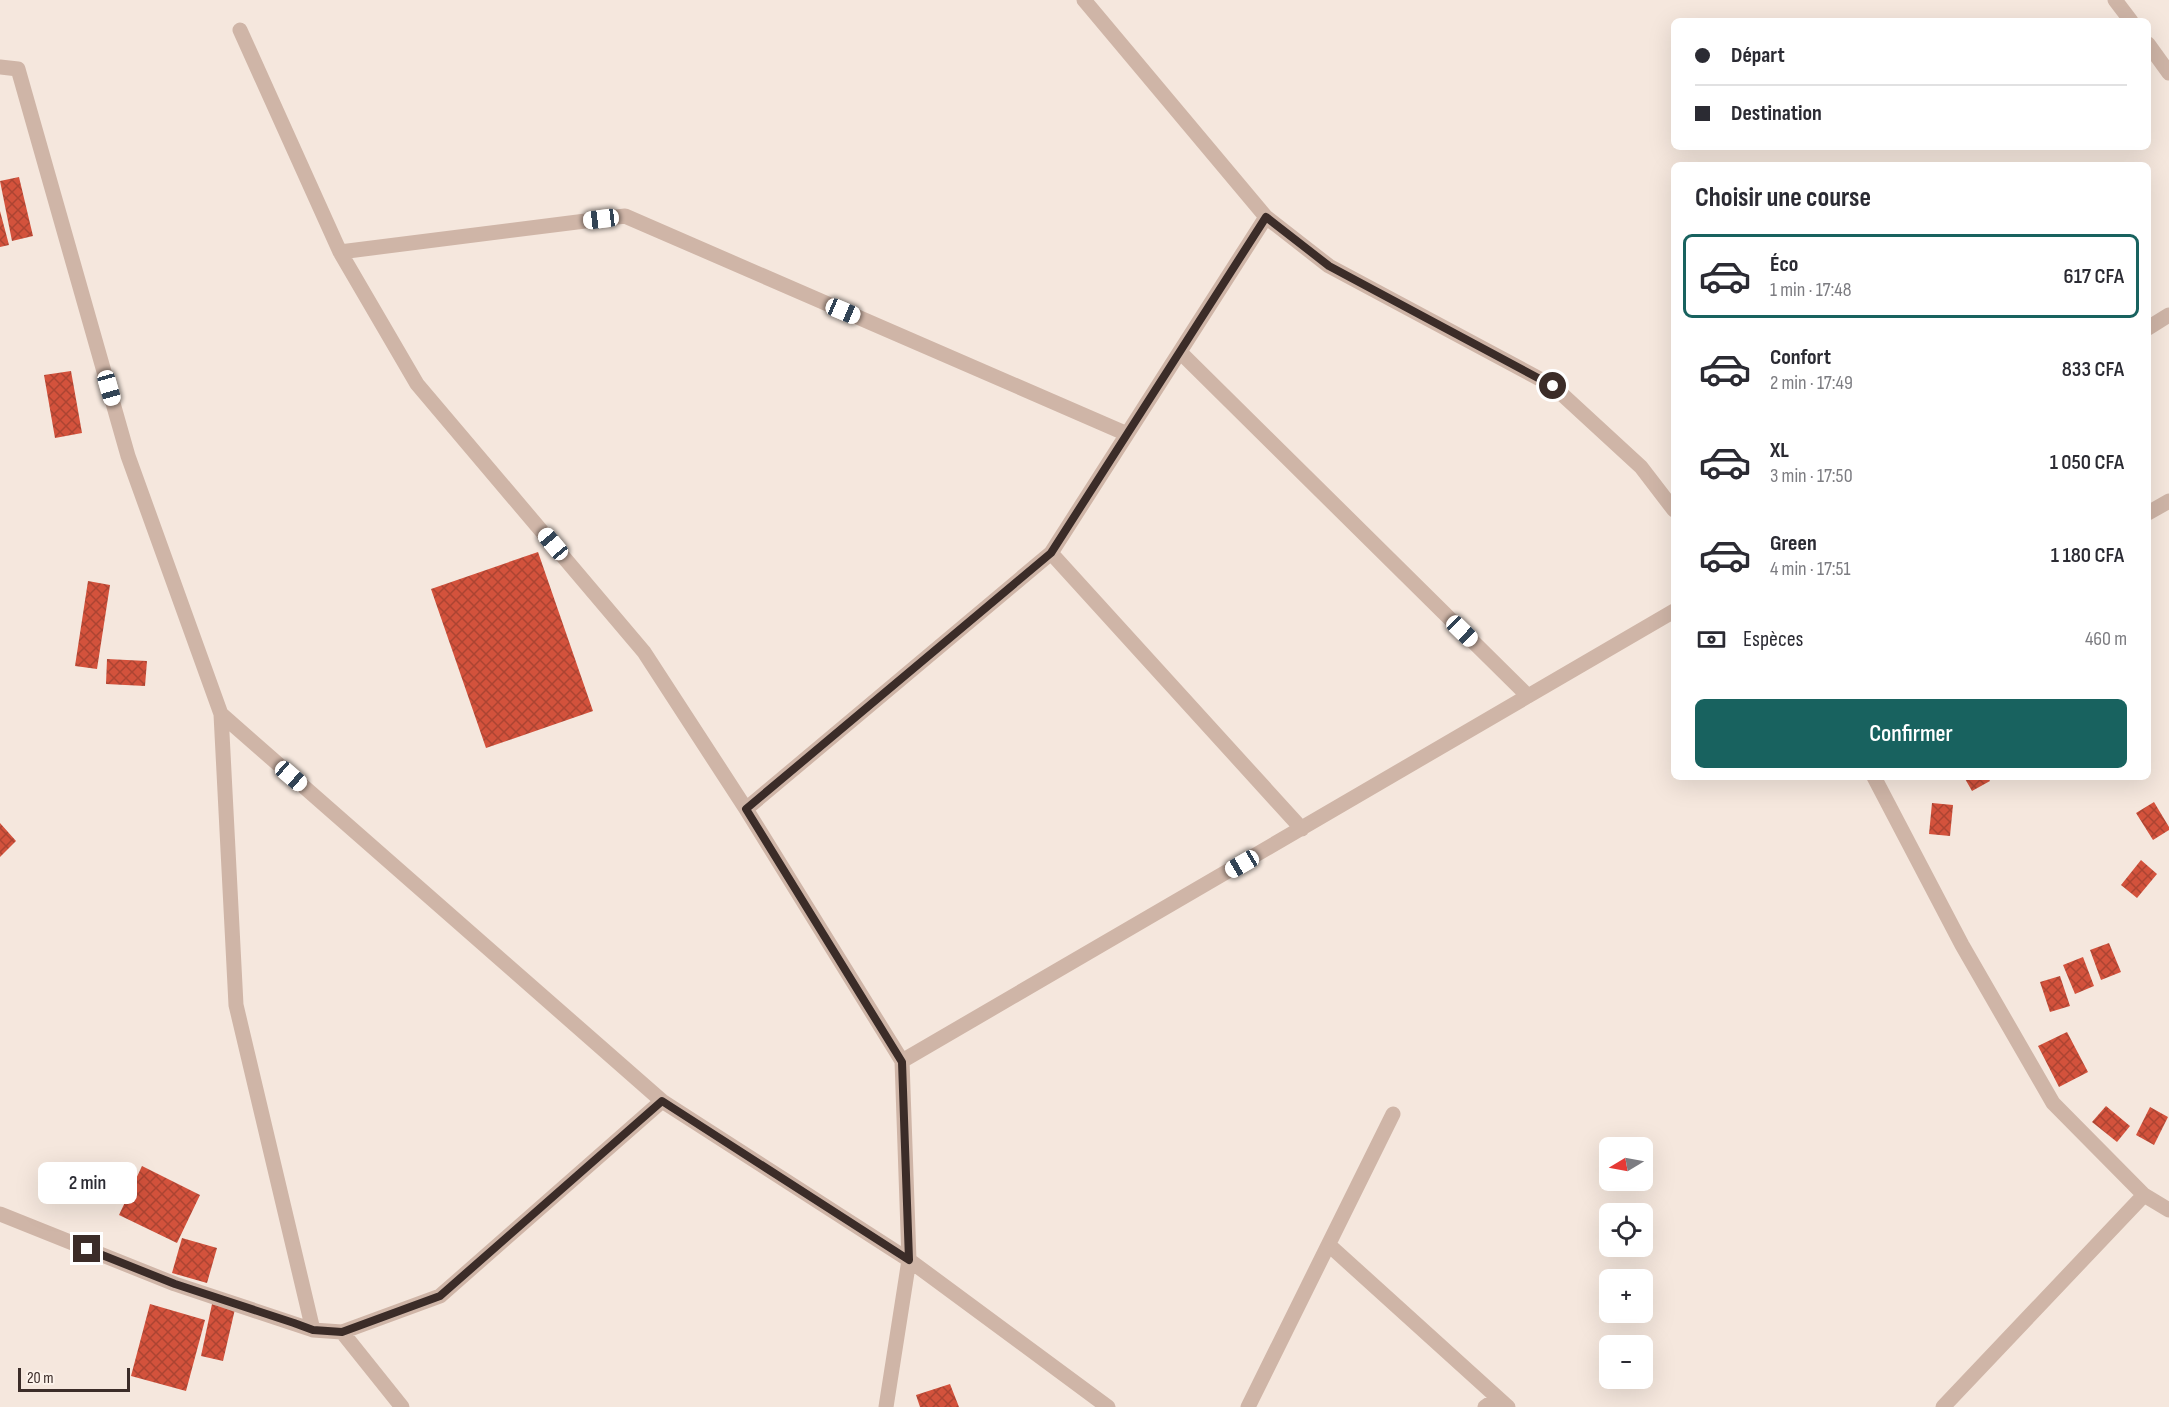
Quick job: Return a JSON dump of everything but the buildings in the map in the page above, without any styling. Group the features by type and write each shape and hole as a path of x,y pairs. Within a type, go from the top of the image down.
{"street":[{"path":"2115,0 2123,18"},
{"path":"1088,1 1266,217 1329,266 1553,386 1641,467 1671,506"},
{"path":"240,30 340,252 417,384 644,652 746,809 902,1062 909,1260 886,1407"},
{"path":"2151,48 2169,73"},
{"path":"0,67 18,69 128,456 221,714 236,1005 313,1330"},
{"path":"340,252 625,216 1127,434"},
{"path":"746,809 1051,553 1266,217"},
{"path":"2151,326 2169,315"},
{"path":"1180,352 1528,696"},
{"path":"2151,511 2169,501"},
{"path":"1051,553 1302,829"},
{"path":"902,1062 1671,613"},
{"path":"221,714 662,1101 909,1260 1108,1407"},
{"path":"1876,780 1962,945 2053,1103 2144,1195 2169,1210"},
{"path":"0,1214 175,1284 313,1330 342,1332 440,1296 662,1101"},
{"path":"1248,1407 1393,1114"},
{"path":"1943,1407 2144,1195"},
{"path":"1329,1245 1497,1404"},
{"path":"342,1332 402,1407"}],"route":[{"path":"87,1249 175,1284 313,1330 342,1332 440,1296 662,1101 909,1260 902,1062 746,809 1051,553 1266,217 1329,266 1553,386"}]}
